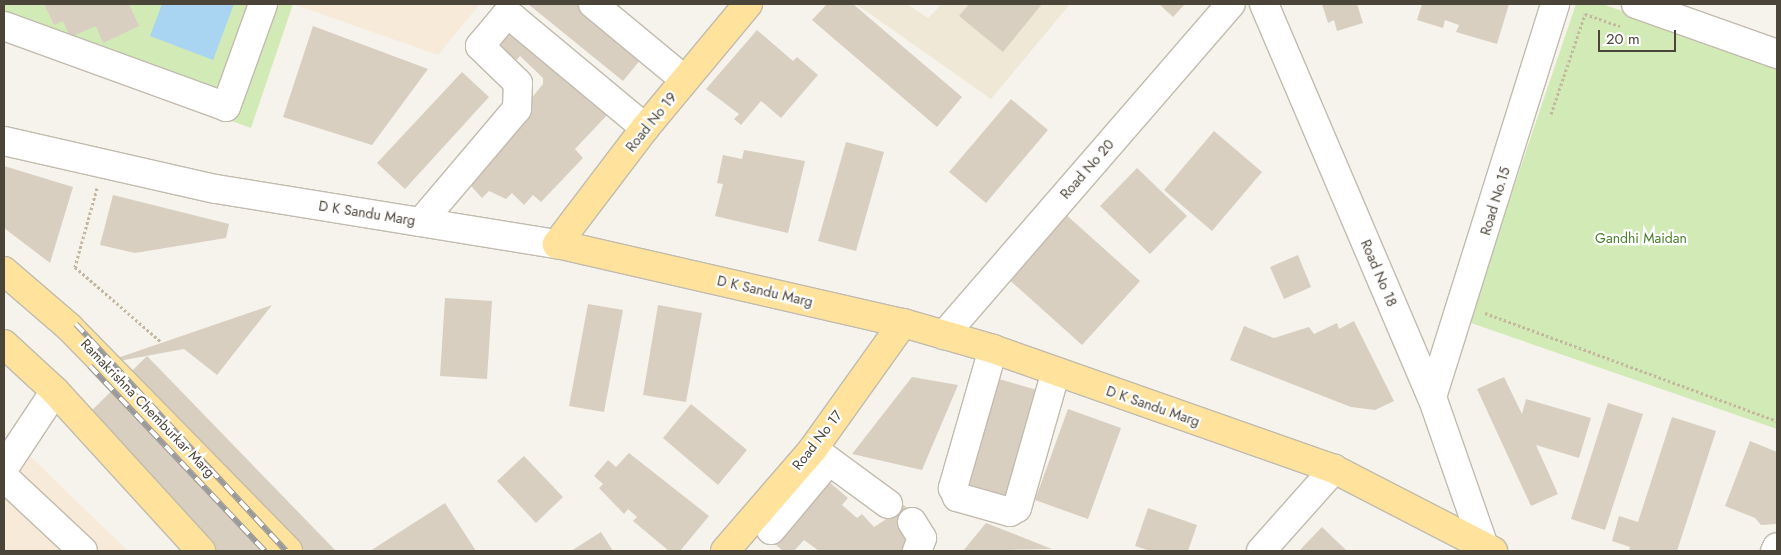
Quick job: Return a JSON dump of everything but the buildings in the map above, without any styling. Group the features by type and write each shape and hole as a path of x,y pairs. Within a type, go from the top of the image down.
{"main road":[{"name":"Road No 19","path":"557,244 649,123 748,4"},
{"name":"D K Sandu Marg","path":"557,244 903,324 994,349 1334,469 1488,549"},
{"name":"Ramakrishna Chemburkar Marg","path":"4,271 69,327 288,551"},
{"name":"Road No 17","path":"725,551 790,492 821,455 903,324"},
{"path":"4,344 55,391 201,551"}],"street":[{"path":"4,26 191,93 226,108 263,4"},
{"path":"521,4 649,123"},
{"path":"593,4 685,80"},
{"name":"Road No 20","path":"944,335 1231,4"},
{"name":"Road No 18","path":"1264,4 1432,397 1488,549"},
{"name":"Road No.15","path":"1432,397 1555,4"},
{"path":"1636,4 1777,54"},
{"path":"422,222 516,109 518,83 480,46 504,16 513,18 649,123"},
{"name":"D K Sandu Marg","path":"4,141 216,189 557,244"},
{"path":"994,349 953,488 957,497 1010,512 1017,508 1056,372"},
{"path":"4,468 55,391"},
{"path":"821,455 888,504"},
{"path":"1261,551 1334,469"},
{"path":"4,477 83,551"},
{"path":"772,530 790,492"},
{"path":"912,522 922,538 917,551"},
{"path":"1775,551 1777,547"}],"path":[{"path":"1550,117 1585,14"},
{"path":"104,164 75,267 160,341"},
{"path":"1487,303 1484,312 1777,421"}],"shaded area":[{"path":"293,4 480,4 438,55"},
{"path":"856,4 907,4 928,18 942,4 1070,4 991,99"},
{"path":"4,431 128,551 4,551"}],"green space":[{"path":"4,4 293,4 251,128 4,39"},
{"name":"Gandhi Maidan","path":"1576,4 1602,4 1777,64 1777,429 1468,322"}],"water":[{"path":"162,4 234,4 213,60 150,36"}],"railway":[{"path":"76,324 286,551"},
{"path":"90,366 265,551"}]}
